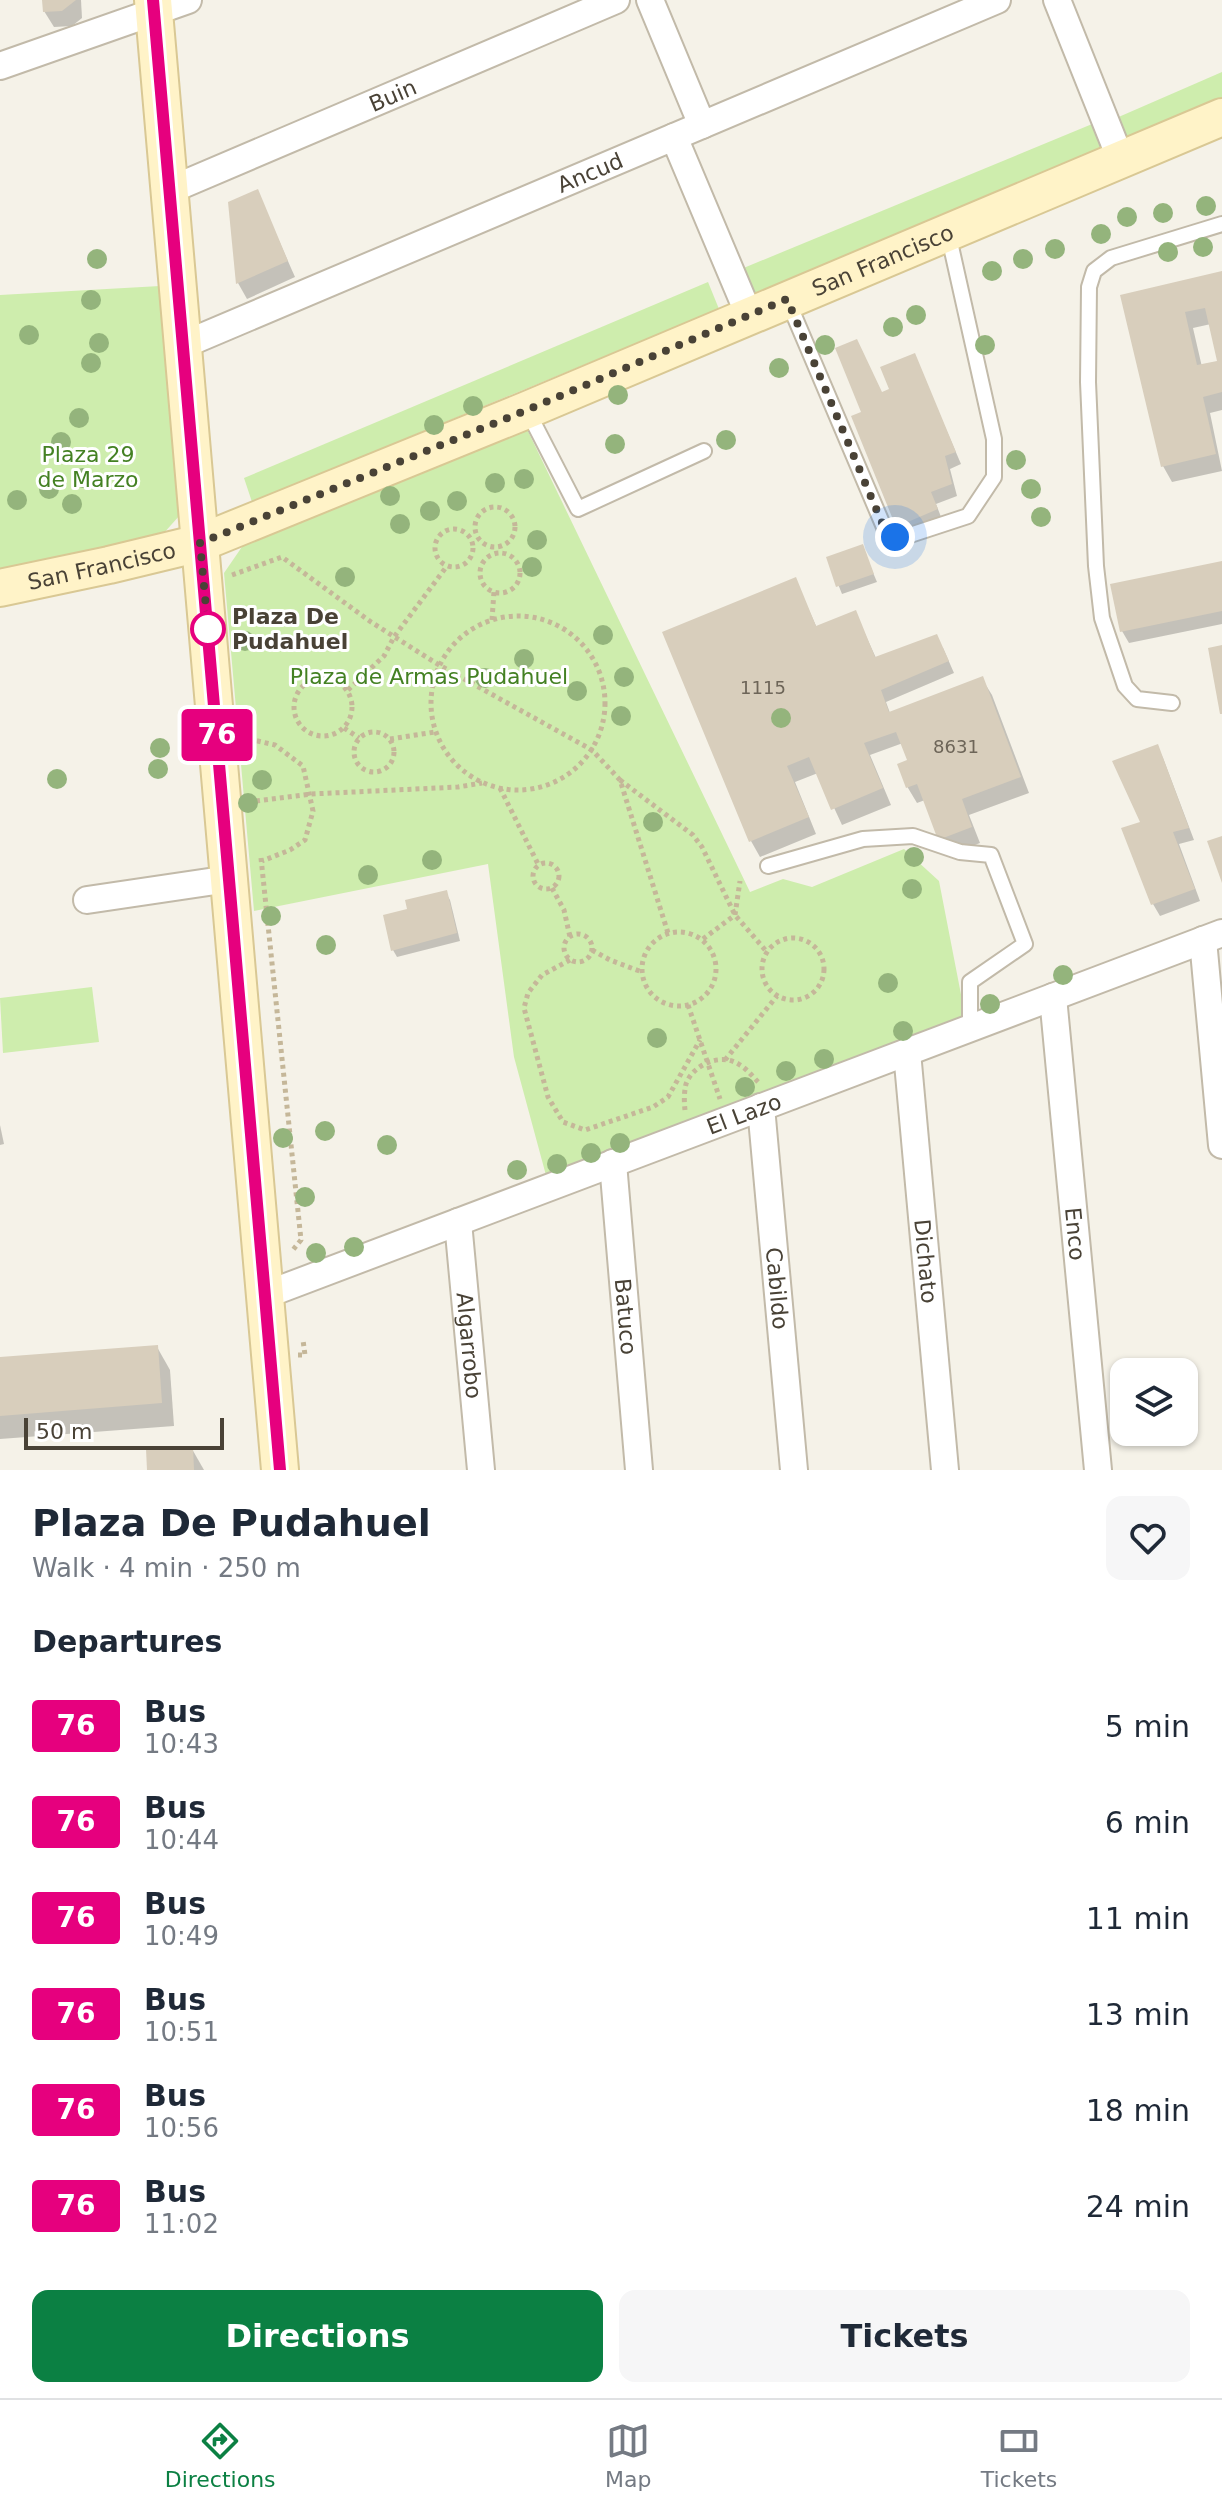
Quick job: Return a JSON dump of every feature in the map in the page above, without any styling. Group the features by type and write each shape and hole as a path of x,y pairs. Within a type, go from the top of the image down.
{"main road":[{"path":"154,6 280,1470"},
{"name":"San Francisco","path":"0,588 200,543 527,410 1222,117"}],"street":[{"path":"0,66 154,6 188,0"},
{"name":"Buin","path":"170,190 616,0"},
{"path":"650,0 702,125"},
{"name":"Ancud","path":"183,345 997,0"},
{"path":"1057,0 1121,160"},
{"path":"674,137 749,315"},
{"path":"87,900 229,879"},
{"path":"1213,937 1222,1145"},
{"name":"El Lazo","path":"265,1295 1213,937"},
{"name":"Enco","path":"1053,997 1098,1470"},
{"name":"Dichato","path":"907,1052 945,1470"},
{"name":"Cabildo","path":"768,1104 794,1470"},
{"name":"Batuco","path":"613,1163 639,1470"},
{"name":"Algarrobo","path":"458,1222 481,1470"}],"lane":[{"path":"1172,703 1137,699 1125,686 1102,618 1096,566 1088,382 1089,287 1094,271 1111,258 1222,224"},
{"path":"787,299 886,532 895,537 904,537 968,516 994,477 994,439 947,232"},
{"path":"527,410 578,509 704,451"},
{"path":"768,866 863,839 913,836 960,852 991,855 1025,944 970,982 970,1028"}],"path":[{"path":"492,507 506,509 516,526 512,539 502,547 483,544 475,532 480,514 492,507"},
{"path":"446,530 464,531 472,540 473,553 460,566 447,566 437,557 437,539 446,530"},
{"path":"490,555 510,555 518,565 517,584 507,592 494,591 488,589 481,579 482,566 490,555"},
{"path":"204,583 282,557 394,637 592,750 620,780 693,835 735,915 767,952"},
{"path":"348,690 384,656 394,637 447,566"},
{"path":"492,620 494,591"},
{"path":"524,616 540,619 570,633 592,657 599,672 605,704 604,720 592,750 582,763 552,784 526,790 483,783 454,763 435,732 431,697 439,665 463,636 492,620 524,616"},
{"path":"314,679 333,679 348,690 353,707 352,716 344,728 333,735 315,736 300,726 294,708 299,690 314,679"},
{"path":"344,728 359,738"},
{"path":"373,732 390,739 392,759 383,769 369,771 358,765 354,758 354,746 359,738 373,732"},
{"path":"390,739 435,732"},
{"path":"249,739 275,745 303,766 313,811 305,840 290,850 262,861"},
{"path":"620,780 668,933"},
{"path":"256,801 311,794 483,783"},
{"path":"500,788 538,864"},
{"path":"538,864 553,864 558,870 559,877 552,888 545,890 533,883 533,869 538,864"},
{"path":"703,939 735,915 740,881"},
{"path":"552,888 564,910 570,937"},
{"path":"680,931 703,939 711,948 717,972 707,994 688,1005 668,1005 659,1000 646,986 642,972 648,947 668,933 680,931"},
{"path":"570,960 564,948 570,937 578,934 585,936 592,950 589,956 584,960 570,960 542,975 528,993 524,1008 548,1097 563,1122 585,1130 653,1107 668,1097 700,1040"},
{"path":"794,938 812,945 823,962 824,972 815,991 797,999 777,996 764,981 762,971 767,952 783,940 794,938"},
{"path":"592,950 642,972"},
{"path":"725,1060 777,996"},
{"path":"688,1005 727,1120"},
{"path":"687,1135 686,1083 702,1064 709,1061 725,1060 742,1066 768,1104"}],"green space":[{"path":"1222,72 1222,107 1128,147 1114,119"},
{"path":"1097,122 1109,154 748,306 734,272"},
{"path":"708,282 719,309 252,502 244,478"},
{"name":"Plaza 29 de Marzo","path":"160,286 180,515 154,544 0,578 0,295"},
{"name":"Plaza de Armas Pudahuel","path":"525,425 750,892 783,879 812,887 904,849 939,881 965,1015 547,1179 514,1057 488,864 254,911 224,573 246,541"},
{"path":"92,987 99,1042 3,1053 0,998"}],"building":[{"path":"42,0 76,0 62,11 43,12"},
{"path":"258,189 288,261 236,284 228,202"},
{"path":"1222,271 1222,392 1203,397 1216,454 1161,467 1120,295","holes":["1205,308 1217,361 1197,365 1185,312"]},
{"path":"857,339 882,392 889,389 880,367 915,353 956,452 945,456 952,484 931,492 938,509 896,527 851,416 861,412 835,348"},
{"path":"863,544 874,574 836,587 826,557"},
{"path":"1222,561 1222,611 1120,632 1110,584"},
{"path":"796,577 816,626 856,610 875,657 937,634 949,661 881,690 889,712 983,676 1021,777 962,799 972,827 938,840 917,784 906,788 897,764 907,760 896,732 864,743 883,788 831,810 809,757 787,766 809,817 749,842 662,632"},
{"path":"1222,645 1222,714 1220,714 1208,648"},
{"path":"1158,744 1189,828 1173,832 1195,889 1151,905 1121,828 1140,822 1112,761"},
{"path":"1222,836 1222,883 1207,841"},
{"path":"447,890 457,933 391,951 383,915 407,909 405,900"},
{"path":"158,1345 162,1403 0,1416 0,1357"},
{"path":"193,1447 194,1470 147,1470 146,1449"}],"bus line":[{"name":"76","path":"153,0 280,1470"}],"place":[{"name":"Plaza De Pudahuel","path":"208,629"}],"route":[{"path":"208,629 200,543 527,410 787,299 886,532 895,537"}]}
